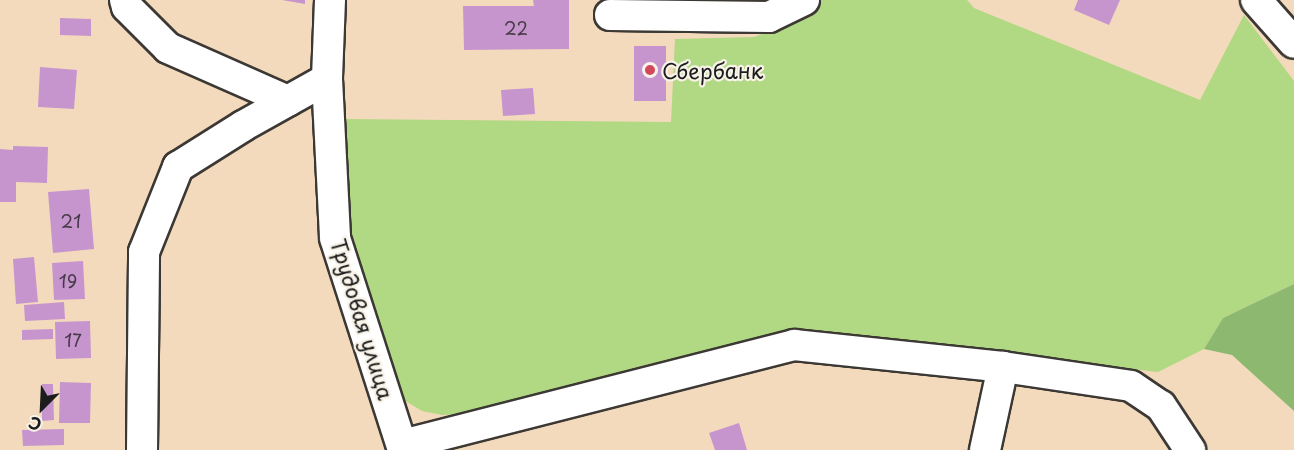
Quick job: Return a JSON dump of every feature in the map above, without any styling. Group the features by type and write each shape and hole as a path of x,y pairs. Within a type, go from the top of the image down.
{"street":[{"path":"125,0 127,7 168,48 288,101"},
{"name":"Трудовая улица","path":"330,0 327,79 335,238 403,447"},
{"path":"610,15 769,17 804,0"},
{"path":"1256,0 1294,43"},
{"path":"142,450 144,252 178,167 327,79"},
{"path":"403,447 794,345 1003,367 1131,386 1161,406 1190,450"},
{"path":"985,450 1003,367"}],"green space":[{"path":"820,0 967,0 974,8 1200,100 1244,15 1294,81 1294,284 1223,318 1204,349 1158,372 791,331 465,414 442,415 422,411 404,400 392,386 346,231 344,119 671,122 675,39 754,37 800,20"},
{"path":"1294,284 1294,411 1232,355 1204,349 1223,318"}],"building":[{"path":"282,0 305,0 305,4"},
{"path":"533,0 569,0 569,49 464,50 463,6 534,6"},
{"path":"1078,0 1120,0 1109,25 1074,10"},
{"path":"60,18 91,19 91,36 60,35"},
{"path":"634,46 666,46 666,101 634,101"},
{"path":"40,67 77,70 74,109 38,107"},
{"path":"533,88 535,114 503,116 501,90"},
{"path":"13,146 48,147 47,183 16,182 16,202 0,202 0,149 13,150"},
{"path":"89,189 94,249 53,253 48,192"},
{"path":"34,257 38,302 16,304 13,259"},
{"path":"83,261 85,299 54,300 52,263"},
{"path":"64,302 65,319 25,321 24,305"},
{"path":"90,321 91,358 56,359 55,322"},
{"path":"53,329 53,339 22,340 22,330"},
{"path":"60,382 91,383 90,423 59,423"},
{"path":"42,384 53,384 54,420 42,421"},
{"path":"739,423 747,450 715,450 709,433"},
{"path":"64,429 64,445 23,446 22,430"}],"place":[{"name":"Сбербанк","path":"650,70"}]}
